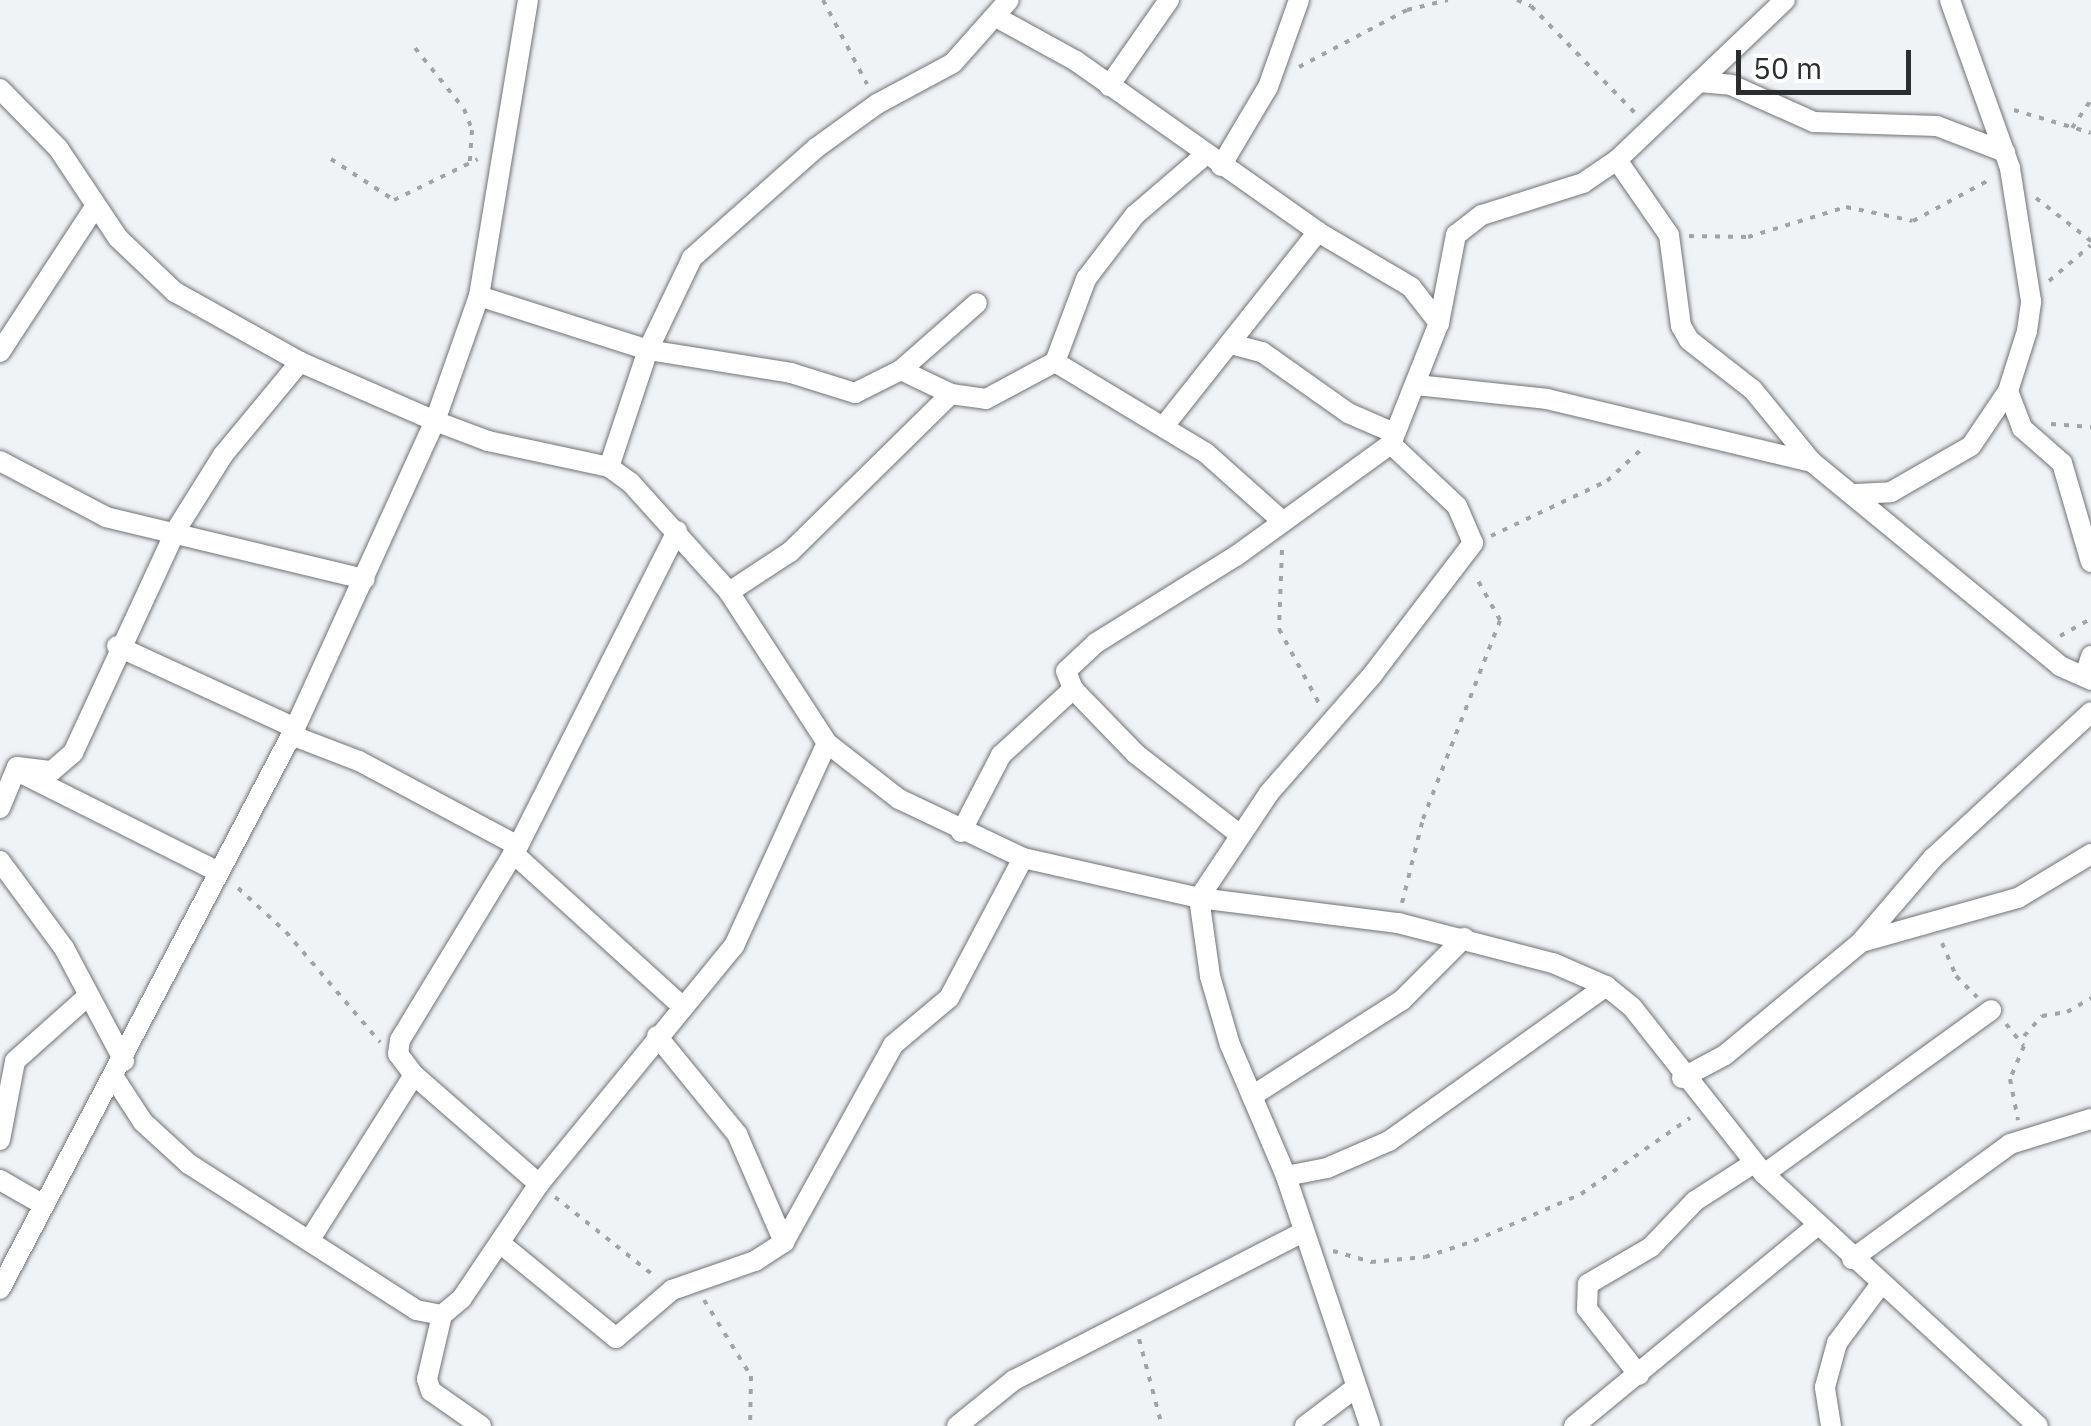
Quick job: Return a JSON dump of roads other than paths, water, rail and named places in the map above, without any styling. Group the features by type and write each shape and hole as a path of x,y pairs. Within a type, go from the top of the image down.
{"street":[{"path":"0,1289 40,1203 119,1070 293,731 434,421 479,296 528,0"},
{"path":"1110,86 1169,0"},
{"path":"901,370 951,394 998,396 1055,362 1086,280 1134,215 1213,161 1268,87 1299,0"},
{"path":"1239,834 1136,754 1072,689 1066,672 1096,643 1236,556 1392,439 1418,386 1439,323 1450,247 1463,226 1583,183 1617,160 1785,0"},
{"path":"1856,494 1883,495 1959,456 1982,435 2008,391 2031,301 2009,166 1950,0"},
{"path":"609,467 648,350 692,258 776,181 877,104 953,64 1003,9 1213,161 1318,232 1412,287 1439,323"},
{"path":"1698,82 1730,85 1814,122 1937,126 2009,166"},
{"path":"0,90 58,148 95,206 175,292 300,362 434,421 488,441 609,467 676,532 729,592 827,743 899,799 1023,858 1199,898 1398,922 1464,938 1606,986 1632,1007 1682,1078 1759,1169 1880,1285 2038,1426"},
{"path":"1617,160 1669,235 1681,326 1689,340 1753,390 1812,462 1856,494 2028,640 2089,671"},
{"path":"0,352 95,206"},
{"path":"1164,426 1235,345 1318,232"},
{"path":"479,296 648,350 791,373 855,394 901,370 977,303"},
{"path":"1235,345 1262,352 1336,406 1392,439 1458,506 1468,552 1239,834 1199,898 1210,976 1252,1096 1286,1176 1354,1389 1370,1426"},
{"path":"15,770 52,771 67,761 117,646 176,530 223,455 300,362"},
{"path":"1055,362 1164,426 1243,482 1280,520"},
{"path":"1418,386 1547,400 1812,462"},
{"path":"2008,391 2016,416 2062,463 2091,562"},
{"path":"729,592 790,552 951,394"},
{"path":"0,460 106,517 176,530 365,579"},
{"path":"539,1184 414,1075 398,1054 423,997 516,849 676,532"},
{"path":"117,646 358,761 516,849 682,1006"},
{"path":"962,832 1001,755 1072,689"},
{"path":"1682,1078 1725,1055 1861,942 1933,858 2091,712"},
{"path":"480,1426 431,1391 427,1379 442,1316 462,1298 539,1184 751,917 827,743"},
{"path":"0,808 15,770"},
{"path":"15,770 218,872"},
{"path":"1861,942 1972,915 2080,870 2091,854"},
{"path":"500,1242 616,1338 672,1290 755,1261 784,1242 893,1045 949,998 1023,858"},
{"path":"0,860 56,935 89,996 119,1070 162,1143 416,1310 442,1316"},
{"path":"1252,1096 1402,1000 1464,938"},
{"path":"1286,1176 1327,1168 1390,1141 1606,986"},
{"path":"0,1140 15,1061 89,996"},
{"path":"1640,1375 1586,1310 1588,1284 1651,1248 1695,1202 1759,1169 1991,1010"},
{"path":"657,1036 737,1134 784,1242"},
{"path":"310,1241 414,1075"},
{"path":"1852,1258 2010,1144 2091,1119"},
{"path":"0,1180 40,1203"},
{"path":"1574,1426 1817,1226"},
{"path":"957,1426 1014,1380 1304,1235"},
{"path":"1831,1426 1825,1387 1838,1343 1880,1285"},
{"path":"1306,1426 1354,1389"}]}
